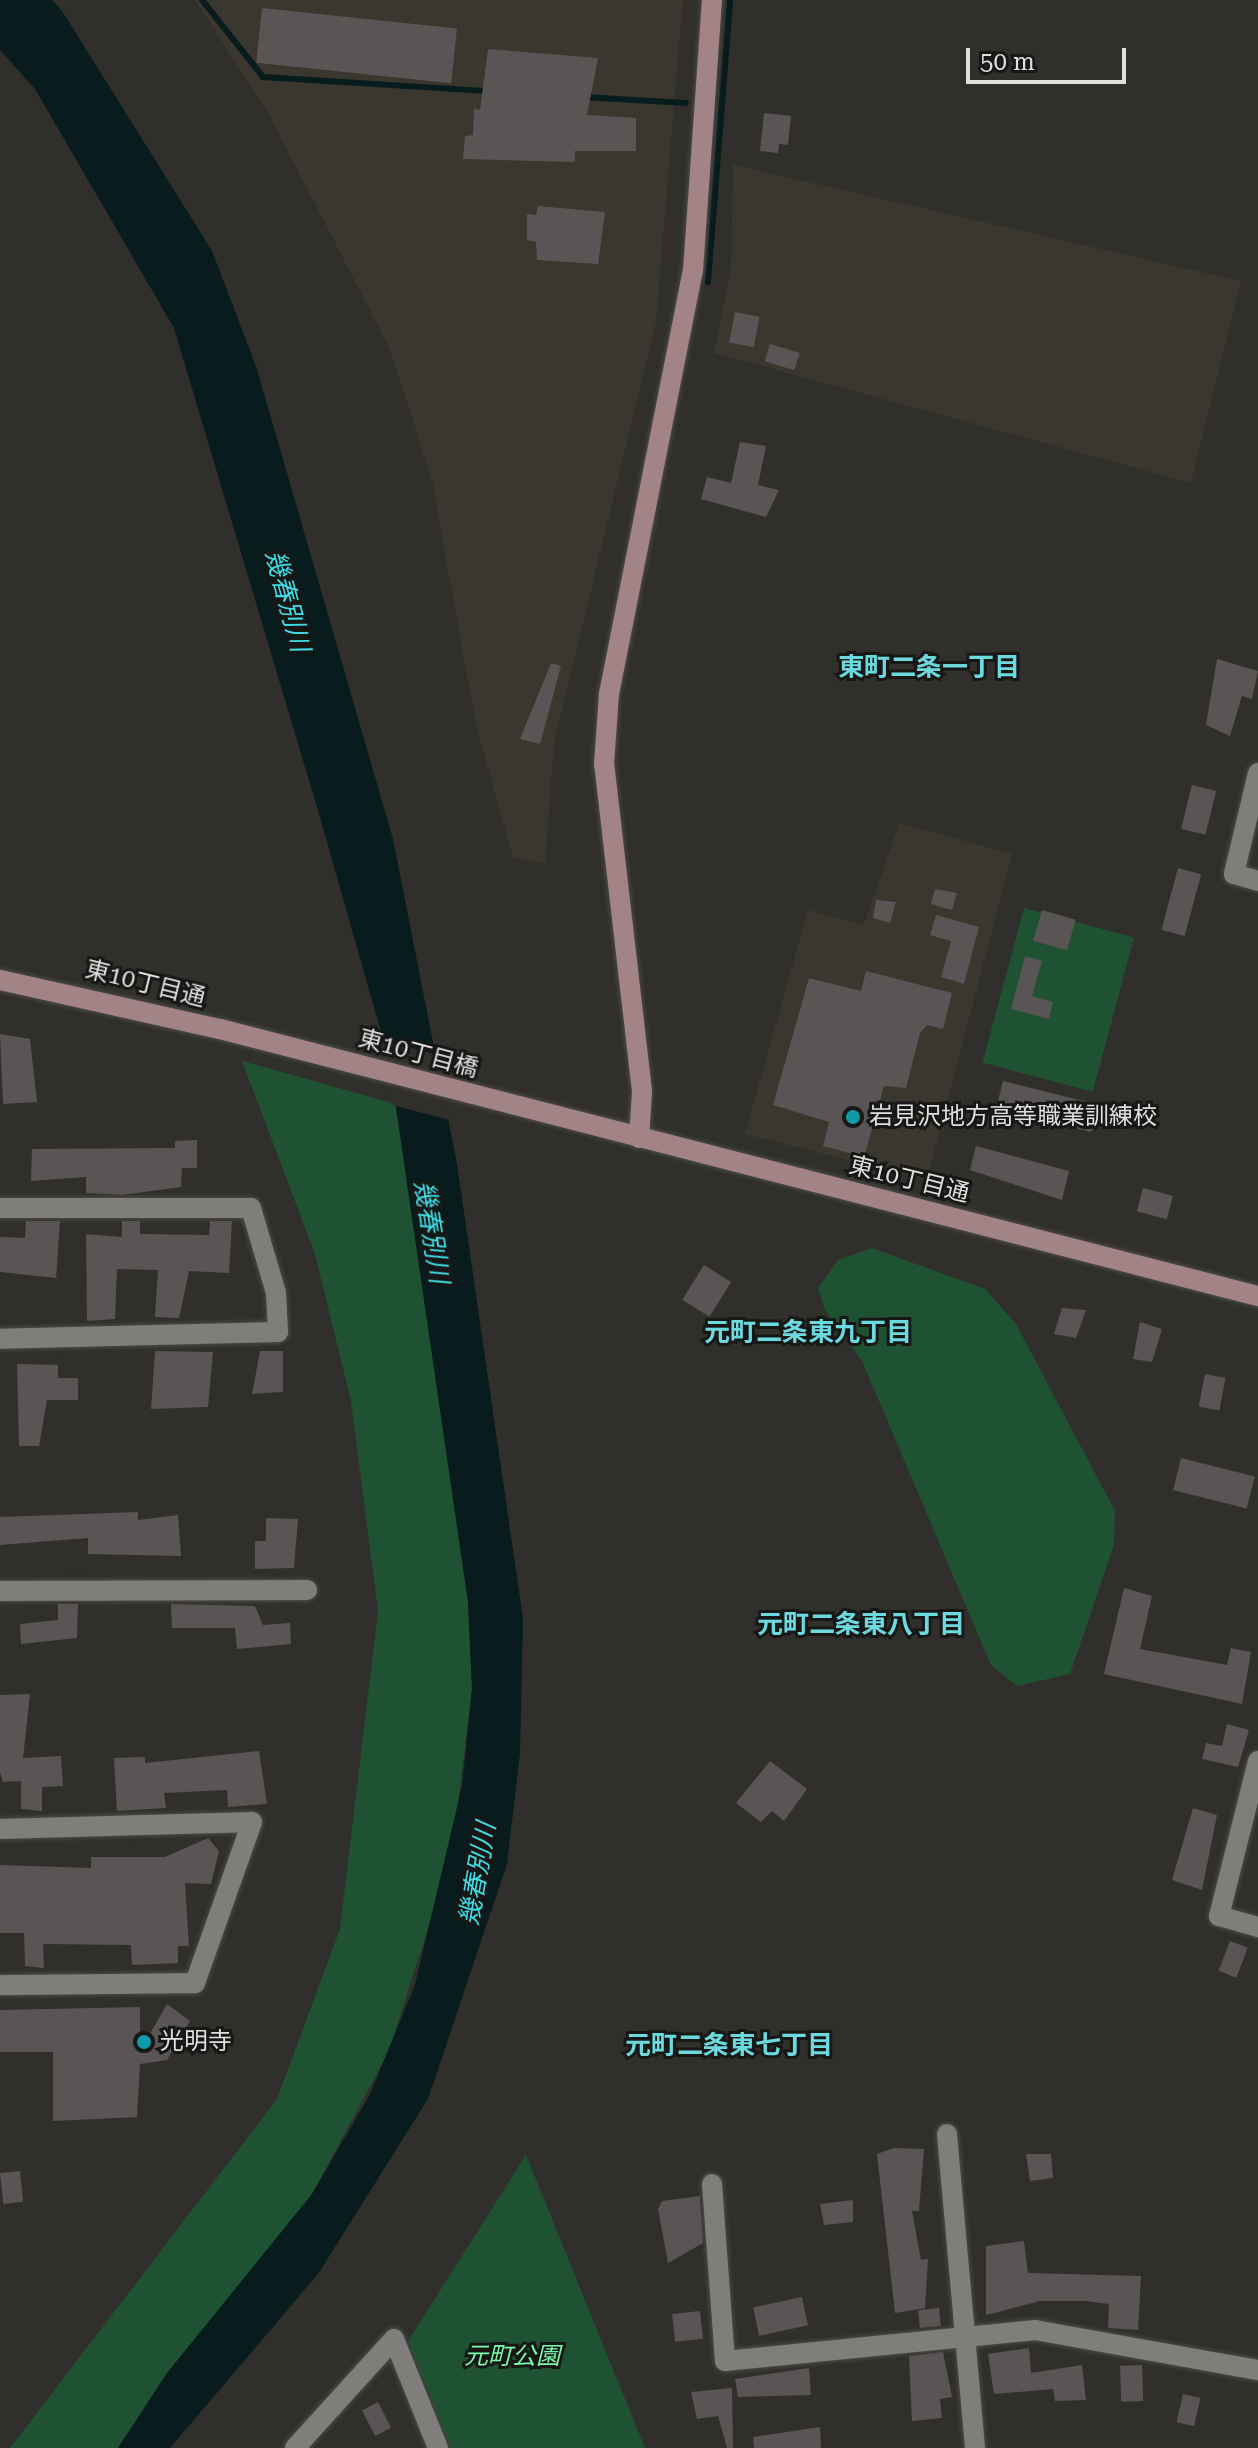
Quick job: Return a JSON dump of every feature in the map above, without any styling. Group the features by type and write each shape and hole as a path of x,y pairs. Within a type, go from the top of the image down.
{"street":[{"path":"639,1138 642,1091 604,765 609,694 693,271 712,0"},
{"path":"1258,773 1234,874 1258,881"},
{"name":"東10丁目通","path":"0,980 276,1044"},
{"name":"東10丁目橋","path":"276,1044 547,1115"},
{"name":"東10丁目通","path":"547,1115 1258,1296"},
{"path":"0,1208 251,1208 276,1293 278,1332 0,1339"},
{"path":"0,1591 307,1590"},
{"path":"1258,1761 1219,1916 1258,1927"},
{"path":"0,1829 252,1822 195,1983 0,1985"},
{"path":"947,2134 975,2448"},
{"path":"712,2184 725,2361 964,2332 1070,2333 1258,2370"},
{"path":"295,2448 394,2339 438,2448"}],"shaded area":[{"path":"195,0 683,0 656,322 554,743 545,863 513,858 476,725 432,480 390,349 266,109"},
{"path":"733,165 1241,281 1191,483 714,353 731,268"},
{"path":"899,823 1012,854 927,1180 745,1134 808,910 864,925"}],"green space":[{"path":"1024,908 1134,938 1093,1092 983,1063"},
{"path":"242,1061 396,1104 468,1602 472,1689 452,1853 389,2051 312,2194 278,2240 167,2373 118,2448 10,2448 277,2099 340,1929 378,1611 351,1401 315,1254"},
{"path":"872,1248 985,1289 1016,1324 1115,1511 1114,1545 1070,1674 1017,1686 991,1665 862,1361 825,1310 818,1288 838,1260"},
{"name":"元町公園","path":"526,2155 645,2448 451,2448 408,2341"}],"water":[{"name":"幾春別川","path":"0,0 52,0 62,11 212,251 256,366 393,839 457,1164 523,1619 520,1753 507,1864 428,2099 318,2274 170,2448 118,2448 167,2373 312,2194 370,2094 415,1985 462,1786 472,1689 468,1602 389,1060 319,814 174,328 35,89 0,50"}],"pier":[{"path":"379,1039 434,1054 450,1120 392,1105"}],"building":[{"path":"262,8 457,28 451,83 256,63"},
{"path":"488,49 598,58 587,115 636,118 636,151 575,151 575,162 463,159 465,136 473,135 474,109 480,110"},
{"path":"764,113 791,116 788,145 779,144 778,153 760,151"},
{"path":"538,206 605,212 598,264 537,260 536,242 527,240 527,214 536,215"},
{"path":"735,312 760,317 754,347 729,342"},
{"path":"770,344 800,353 794,370 765,361"},
{"path":"740,442 766,446 758,485 779,490 766,517 701,499 707,477 731,483"},
{"path":"1217,659 1258,671 1252,699 1242,696 1230,736 1206,725"},
{"path":"551,663 561,666 540,744 520,739"},
{"path":"1192,785 1216,791 1205,835 1181,829"},
{"path":"1178,868 1201,874 1185,936 1161,930"},
{"path":"935,889 957,893 952,910 931,904"},
{"path":"876,900 896,902 890,923 873,918"},
{"path":"1042,910 1076,920 1067,950 1033,941"},
{"path":"936,915 979,927 964,984 941,977 951,941 930,935"},
{"path":"1025,956 1042,961 1032,996 1053,1002 1049,1019 1011,1009"},
{"path":"866,971 952,993 943,1029 927,1025 920,1033 906,1088 884,1086 864,1157 823,1146 829,1122 773,1105 809,978 861,991"},
{"path":"0,1034 30,1039 37,1102 3,1104"},
{"path":"1003,1081 1098,1105 1091,1132 996,1108"},
{"path":"197,1140 197,1168 182,1168 181,1187 122,1195 86,1193 86,1177 31,1181 32,1149 175,1148 175,1141"},
{"path":"976,1146 1069,1171 1062,1200 970,1170"},
{"path":"1143,1188 1173,1196 1167,1219 1137,1211"},
{"path":"26,1221 60,1221 56,1278 0,1272 0,1237 25,1238"},
{"path":"122,1221 140,1221 140,1234 209,1235 210,1221 232,1221 229,1273 189,1271 179,1318 155,1317 158,1270 117,1269 115,1319 87,1321 86,1234 122,1237"},
{"path":"704,1265 731,1282 709,1317 682,1300"},
{"path":"1062,1308 1086,1310 1076,1338 1054,1334"},
{"path":"1140,1322 1162,1329 1152,1362 1133,1359"},
{"path":"155,1351 213,1352 208,1407 151,1409"},
{"path":"260,1351 283,1351 283,1392 252,1394"},
{"path":"17,1364 58,1365 58,1378 78,1378 78,1400 47,1400 39,1446 19,1446"},
{"path":"1205,1374 1226,1378 1219,1410 1199,1406"},
{"path":"1181,1458 1255,1476 1247,1508 1173,1490"},
{"path":"138,1512 138,1520 178,1515 181,1556 88,1554 88,1538 0,1545 0,1517"},
{"path":"266,1518 298,1519 294,1568 255,1569 255,1541 266,1541"},
{"path":"1124,1588 1152,1596 1140,1649 1227,1665 1231,1648 1251,1652 1242,1704 1104,1674"},
{"path":"58,1604 78,1604 77,1638 21,1644 20,1624 58,1620"},
{"path":"171,1604 255,1606 263,1625 290,1623 291,1644 237,1649 235,1628 172,1628"},
{"path":"30,1694 23,1758 61,1756 63,1786 42,1787 42,1811 21,1809 21,1781 3,1782 0,1772 0,1695"},
{"path":"1227,1724 1249,1730 1238,1767 1202,1759 1206,1743 1222,1746"},
{"path":"259,1751 267,1804 228,1807 227,1790 164,1793 166,1808 117,1811 114,1758 145,1757 145,1763"},
{"path":"770,1761 807,1789 784,1821 772,1811 761,1822 736,1803"},
{"path":"1193,1808 1217,1815 1202,1890 1172,1880"},
{"path":"208,1838 219,1851 211,1884 185,1883 189,1946 178,1946 178,1963 132,1965 131,1945 43,1944 44,1968 25,1966 24,1933 0,1933 0,1865 91,1868 91,1857 165,1857"},
{"path":"1230,1941 1248,1948 1236,1978 1219,1971"},
{"path":"167,2004 190,2021 167,2060 140,2064 137,2117 53,2121 53,2052 0,2052 0,2010 140,2007 140,2051"},
{"path":"894,2148 924,2149 919,2211 912,2211 921,2260 928,2259 925,2308 895,2313 877,2154"},
{"path":"1026,2154 1051,2154 1053,2178 1030,2181"},
{"path":"20,2171 23,2202 3,2204 0,2173"},
{"path":"700,2196 703,2243 668,2263 658,2209 662,2201"},
{"path":"853,2200 853,2222 824,2225 820,2204"},
{"path":"1024,2241 1028,2273 1141,2276 1138,2330 1108,2328 1109,2304 1085,2301 1040,2301 986,2315 986,2246"},
{"path":"802,2297 808,2325 759,2336 753,2307"},
{"path":"939,2308 941,2326 920,2328 918,2310"},
{"path":"700,2311 703,2339 675,2342 672,2314"},
{"path":"1029,2348 1031,2373 1082,2365 1086,2400 1055,2401 1053,2389 994,2394 988,2354"},
{"path":"943,2352 952,2397 940,2399 942,2418 912,2421 909,2356"},
{"path":"1142,2365 1143,2401 1121,2402 1120,2366"},
{"path":"809,2368 811,2395 738,2397 735,2379"},
{"path":"732,2388 733,2448 727,2448 718,2416 697,2419 691,2392"},
{"path":"1183,2394 1201,2398 1194,2426 1176,2422"},
{"path":"378,2402 391,2428 375,2436 362,2410"},
{"path":"820,2427 821,2448 754,2448 753,2437"}],"waterway":[{"path":"202,0 263,77 488,91"},
{"path":"708,282 730,0"},
{"path":"583,97 686,103"}],"place":[{"name":"岩見沢地方高等職業訓練校","path":"853,1117"},
{"name":"光明寺","path":"144,2042"}],"district":[{"name":"東町二条一丁目","path":"929,668"},
{"name":"元町二条東九丁目","path":"808,1333"},
{"name":"元町二条東八丁目","path":"861,1625"},
{"name":"元町二条東七丁目","path":"729,2046"}]}
